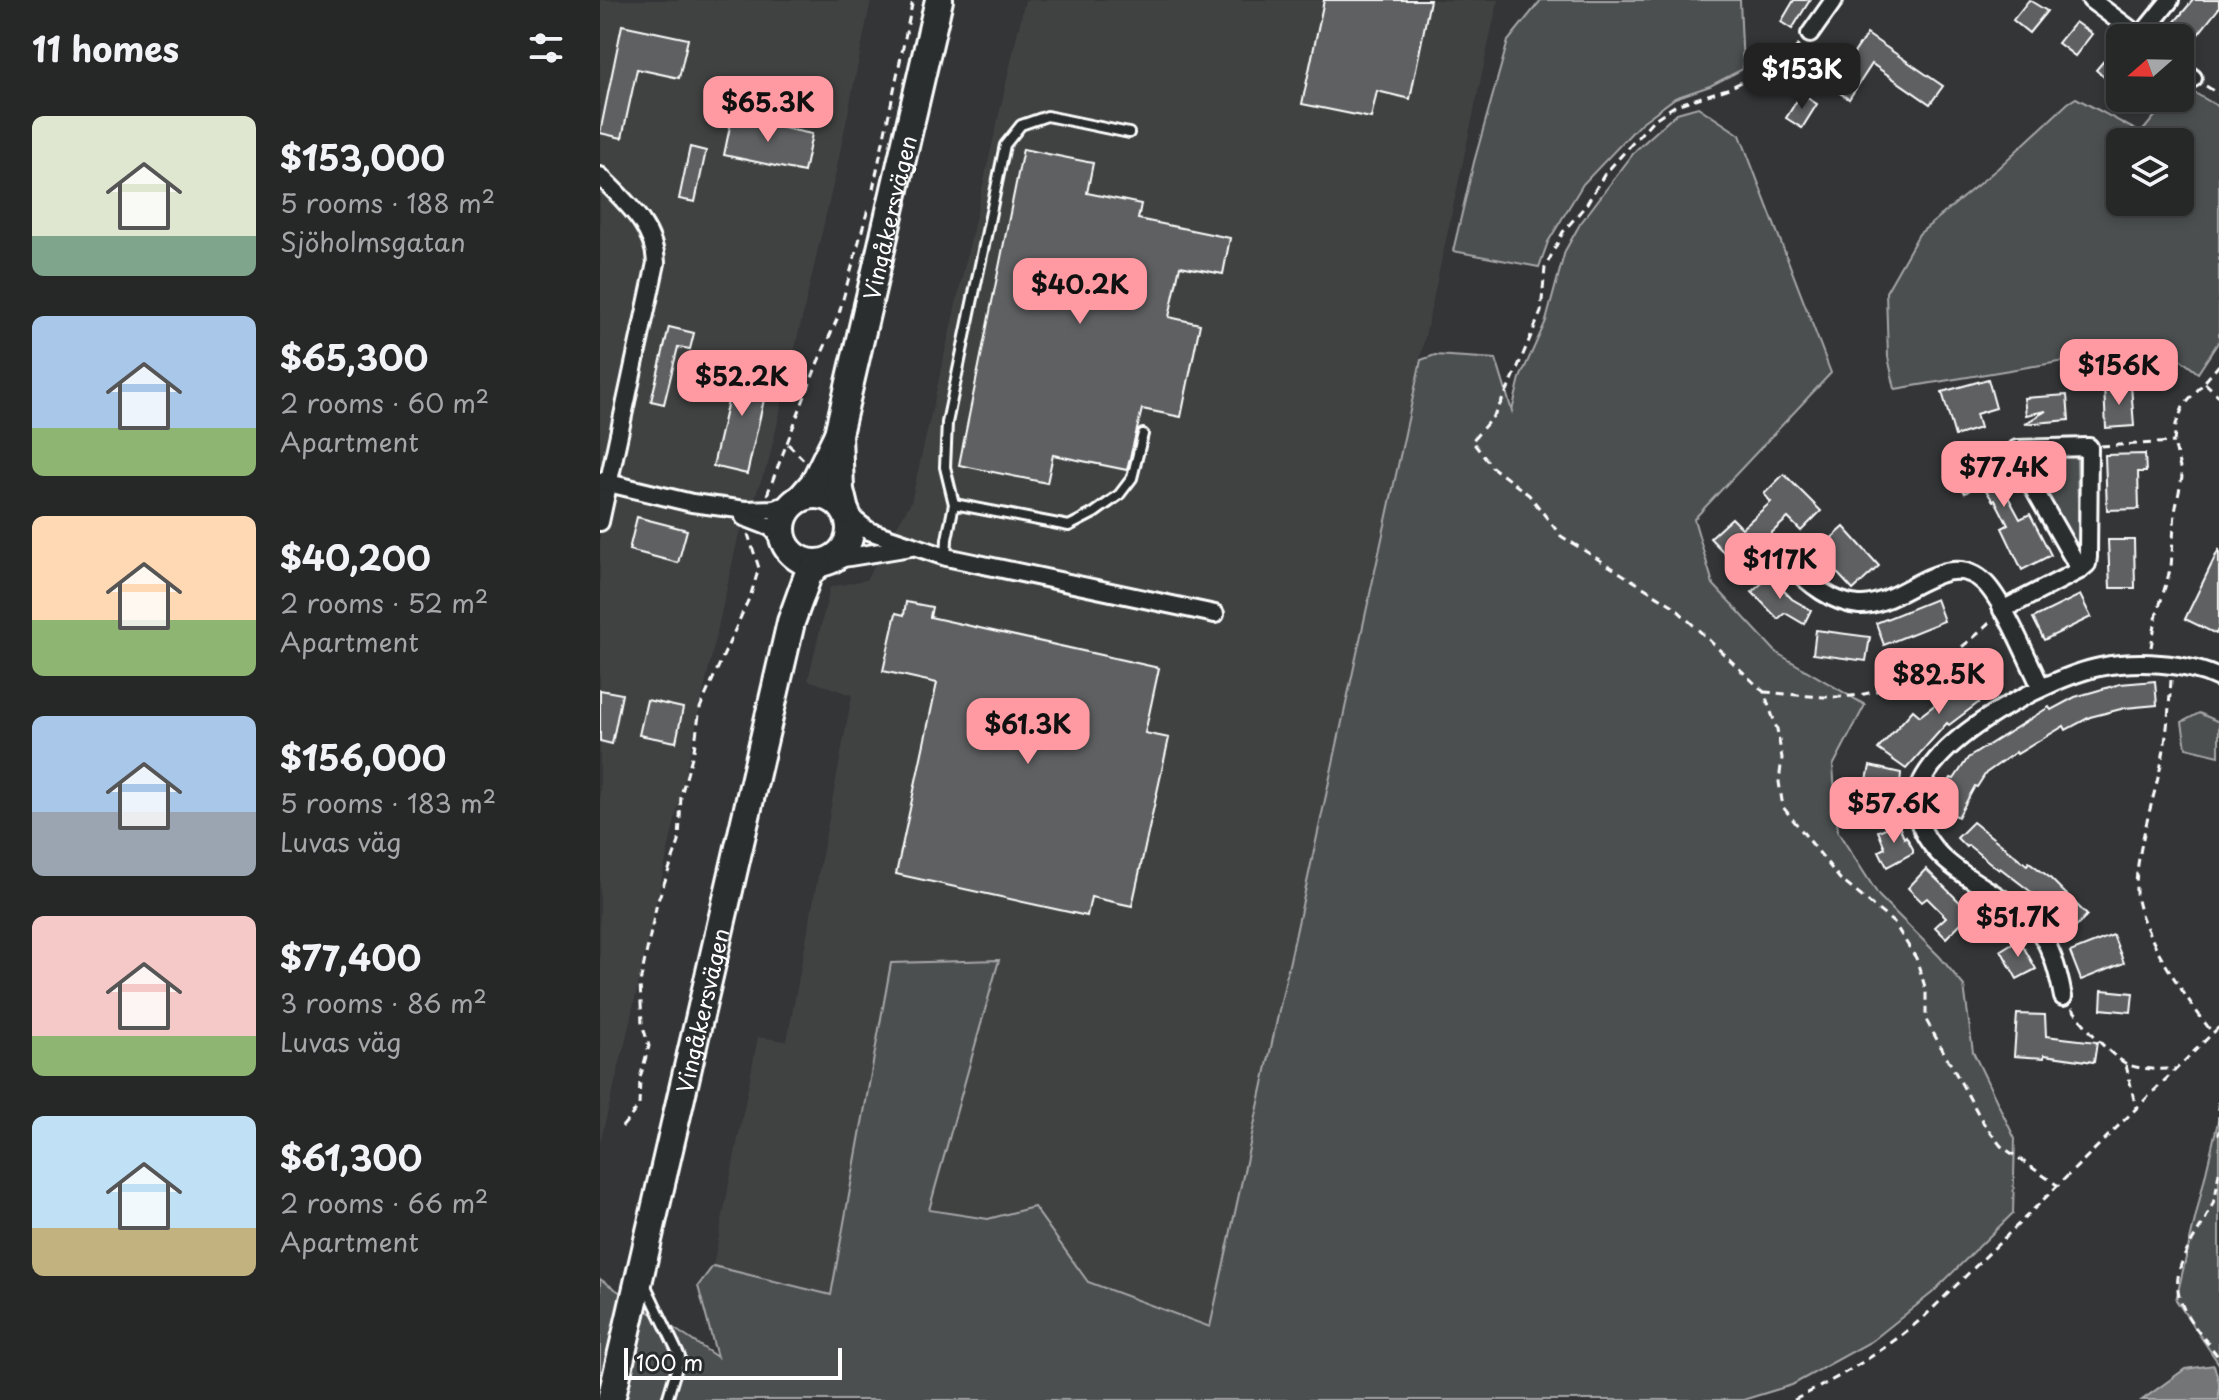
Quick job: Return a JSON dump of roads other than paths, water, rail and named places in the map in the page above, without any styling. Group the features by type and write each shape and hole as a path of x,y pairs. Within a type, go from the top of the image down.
{"main road":[{"name":"Vingåkersvägen","path":"799,500 814,483 838,434 939,0"},
{"name":"Vingåkersvägen","path":"838,434 840,490 846,513"},
{"path":"814,495 827,497 846,513 851,527 849,541 842,552 825,562 805,562 794,555 785,542 784,518 790,507 799,500 814,495"},
{"name":"Vingåkersvägen","path":"785,542 791,622"},
{"name":"Vingåkersvägen","path":"611,1400 791,622 808,575 825,562"}],"street":[{"path":"1810,34 1834,0"},
{"path":"2091,0 2123,24"},
{"path":"2151,24 2170,0"},
{"path":"600,176 646,227 656,250 656,263 605,482 600,522"},
{"path":"2002,610 2080,570 2087,564 2088,557 2089,447 2021,448 2015,452 2080,570"},
{"path":"605,482 744,517 770,527 785,542"},
{"path":"692,503 761,512 799,500"},
{"path":"846,513 869,531 946,557 1215,614"},
{"path":"825,562 913,547"},
{"path":"1792,565 1807,582 1835,598 1859,605 1875,604 1936,575 1960,570 1974,575 1985,583 2002,610 2041,687"},
{"path":"2063,997 2052,954 2030,920 1960,873 1925,835 1917,814 1918,794 1927,773 1942,755 1981,722 2041,687 2099,667 2148,663 2217,672"}],"lane":[{"path":"946,557 954,504 945,467 947,423 1005,145 1021,125 1047,116 1129,133"},
{"path":"954,504 1069,526 1119,495 1132,478 1143,434"},
{"path":"640,1274 680,1357 667,1400"}]}
